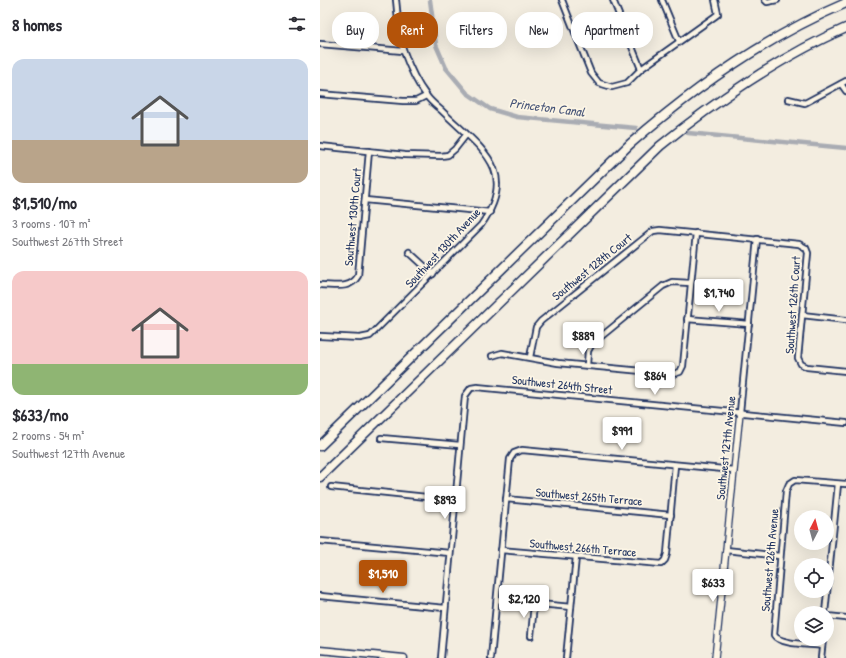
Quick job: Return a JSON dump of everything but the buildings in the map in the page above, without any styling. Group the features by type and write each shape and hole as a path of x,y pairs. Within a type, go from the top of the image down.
{"highway":[{"path":"320,446 630,144 660,117 708,80 753,52 804,22 846,3"},
{"path":"320,477 660,146 692,120 790,57 846,28"}],"main road":[{"path":"320,650 404,658"}],"street":[{"name":"Southwest 130th Avenue","path":"320,336 360,338 370,336 481,225 490,212 497,191 496,174 489,157 478,144 466,135 426,96 403,51 396,0"},
{"path":"562,0 591,72 597,81 606,86 618,87 626,83 641,69 718,14 715,0"},
{"path":"613,0 641,69"},
{"path":"662,0 679,41"},
{"path":"765,0 767,2 777,0"},
{"path":"320,44 403,51"},
{"path":"788,99 805,103 846,81"},
{"path":"841,84 846,91"},
{"path":"320,94 403,101 416,101 426,96"},
{"path":"320,146 441,156 448,155 466,135"},
{"name":"Southwest 130th Court","path":"320,285 348,286 354,283 358,276 369,151"},
{"path":"365,200 490,212"},
{"name":"Southwest 128th Court","path":"530,358 536,327 541,321 653,231 660,230 757,239 799,244 806,248"},
{"path":"492,356 502,353 558,363 673,374 680,372 683,366 696,233"},
{"name":"Southwest 127th Avenue","path":"715,658 757,239"},
{"name":"Southwest 126th Court","path":"806,248 808,253 798,358 801,364 807,367 846,371"},
{"path":"409,252 433,274"},
{"path":"587,365 588,351 592,344 664,286 672,282 691,283"},
{"path":"802,315 846,320"},
{"path":"687,319 749,324"},
{"name":"Southwest 264th Street","path":"460,445 465,396 468,390 477,387 846,423"},
{"path":"381,438 460,445 441,658"},
{"path":"491,658 510,459 514,453 522,450 734,470"},
{"path":"671,515 675,464"},
{"name":"Southwest 126th Avenue","path":"794,642 782,641 776,638 773,630 786,491 789,484 795,480 838,484"},
{"path":"826,606 838,484 846,484"},
{"path":"331,487 455,500"},
{"name":"Southwest 265th Terrace","path":"506,499 671,515"},
{"name":"Southwest 266th Terrace","path":"501,550 655,564 663,562 667,554 671,515"},
{"path":"320,541 450,553"},
{"path":"726,550 780,556"},
{"path":"566,658 576,557"},
{"path":"320,596 446,608"},
{"path":"497,600 571,607"},
{"path":"531,636 534,604"},
{"path":"834,617 846,618"},
{"path":"821,658 822,646"}],"waterway":[{"name":"Princeton Canal","path":"430,0 436,45 446,68 467,93 490,109 517,117 636,128"},
{"name":"Princeton Canal","path":"688,133 846,148"}]}
